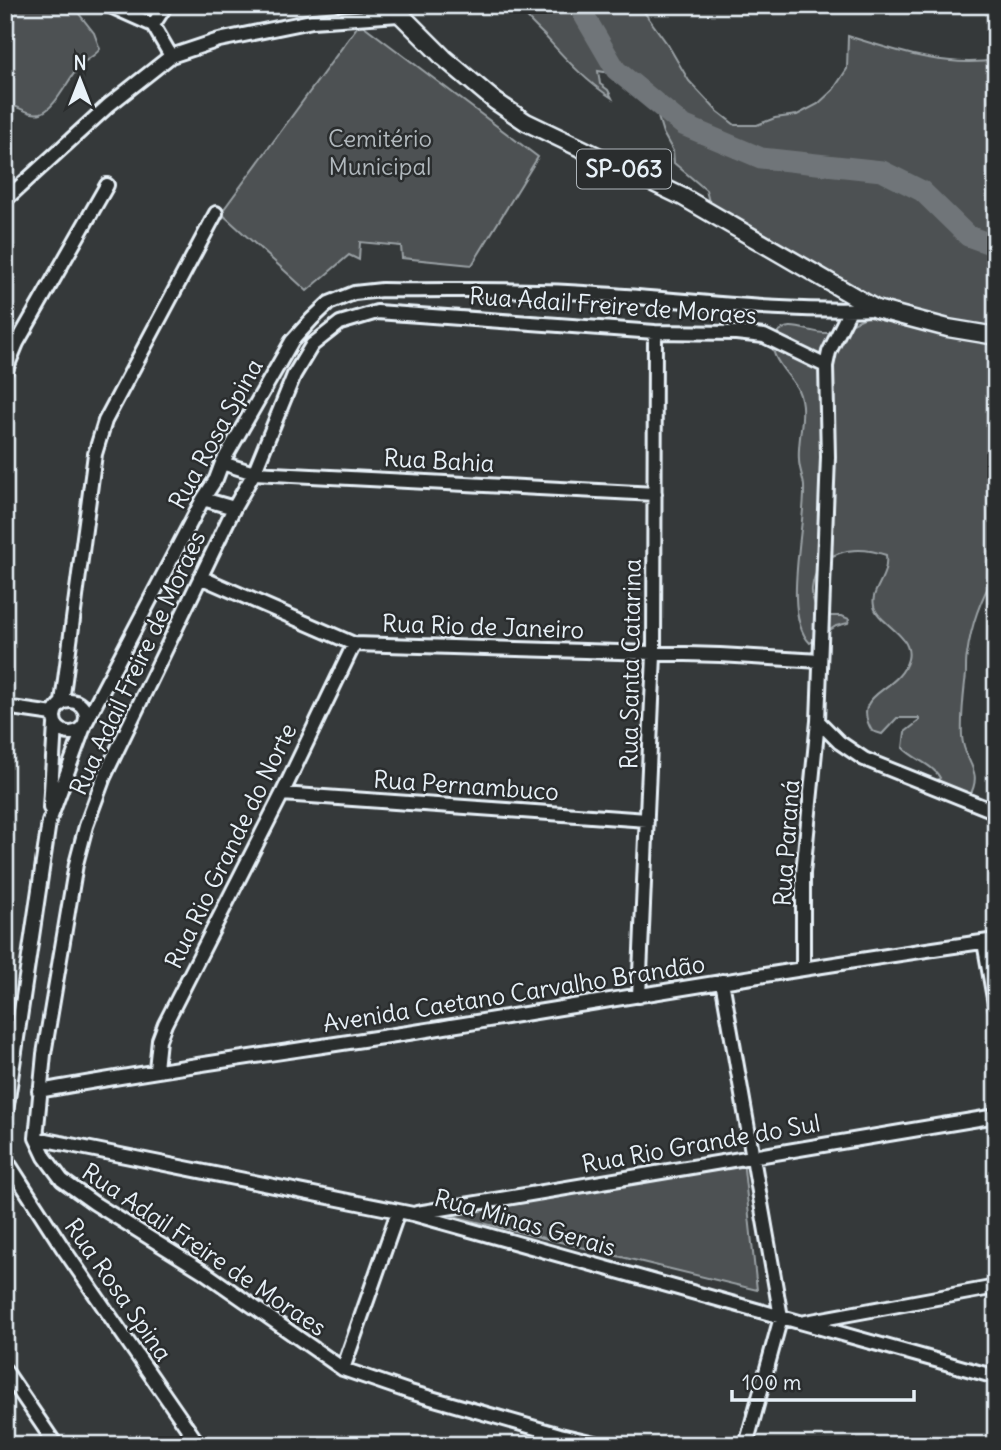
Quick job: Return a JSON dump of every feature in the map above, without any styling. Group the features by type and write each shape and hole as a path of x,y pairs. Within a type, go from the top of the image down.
{"main road":[{"name":"SP-063","path":"395,10 444,58 495,102 526,122 683,197 876,309 948,328 996,336"}],"street":[{"path":"108,5 153,25 171,57"},
{"path":"153,25 166,5"},
{"path":"5,200 109,105 171,57 219,40 312,21 395,10"},
{"path":"5,372 17,343 107,185"},
{"path":"49,822 54,719 62,702 95,454 105,421 216,213"},
{"name":"Rua Rosa Spina","path":"5,1119 49,822 85,724 202,499 216,479 222,463 292,341 312,318 329,303 354,293 382,290 580,292 850,310 876,309"},
{"path":"850,310 830,352 827,366 828,457 818,721 839,742 864,759 995,811"},
{"name":"Rua Adail Freire de Moraes","path":"603,1445 410,1392 343,1369 204,1272 62,1180 45,1157 36,1138 39,1091 76,863 104,776 234,508 254,473 294,375 312,345 340,323 377,313 404,313 655,332 736,333 764,336 827,366"},
{"name":"Rua Santa Catarina","path":"639,996 654,654 655,332"},
{"name":"Rua Bahia","path":"222,463 254,473 655,494"},
{"path":"202,499 234,508"},
{"name":"Rua Rio de Janeiro","path":"200,577 354,645 720,655 820,661"},
{"name":"Rua Rio Grande do Norte","path":"156,1069 159,1040 165,1024 354,645"},
{"path":"5,707 54,719 62,731 71,733 79,730 85,724 84,708 78,702 62,702"},
{"name":"Rua Paraná","path":"803,968 803,873 818,721"},
{"name":"Rua Pernambuco","path":"282,794 647,820"},
{"path":"990,941 996,1010"},
{"name":"Avenida Caetano Carvalho Brandão","path":"39,1091 156,1069 278,1054 803,968 990,941"},
{"path":"722,981 781,1317 746,1445"},
{"name":"Rua Rio Grande do Sul","path":"413,1214 996,1116"},
{"name":"Rua Minas Gerais","path":"36,1138 413,1214 996,1377"},
{"name":"Rua Rosa Spina","path":"5,1158 62,1248 199,1445"},
{"path":"343,1369 398,1212"},
{"path":"802,1323 996,1287"},
{"path":"5,1370 56,1445"}],"green space":[{"path":"5,5 72,5 94,33 100,49 75,71 57,99 41,113 32,113 5,103"},
{"path":"520,5 639,5 668,45 689,81 717,111 735,125 757,125 775,118 797,115 818,104 833,90 847,69 848,36 939,60 996,60 996,573 977,612 966,658 962,736 975,780 969,797 937,780 940,778 933,769 903,748 905,732 919,721 919,718 897,718 882,734 872,731 867,718 867,708 871,700 903,671 908,659 906,643 881,618 874,606 873,600 885,571 886,555 862,550 839,553 829,558 815,576 812,592 819,616 842,616 849,619 848,623 836,626 810,643 801,630 797,612 797,569 804,503 799,452 802,407 798,390 775,356 773,341 782,329 787,327 828,333 872,314 711,210 706,190 674,163 673,151 663,133 654,104 644,93 639,81 629,76 598,71 600,84 608,90 612,98 568,61 530,21"},
{"name":"Cemitério Municipal","path":"360,23 538,157 472,265 402,258 401,246 360,242 359,260 349,255 307,291 221,213"},
{"path":"743,1160 757,1290 441,1213"}],"waterway":[{"path":"578,5 616,70 683,125 761,158 882,171 922,191 968,236 996,246"}]}
